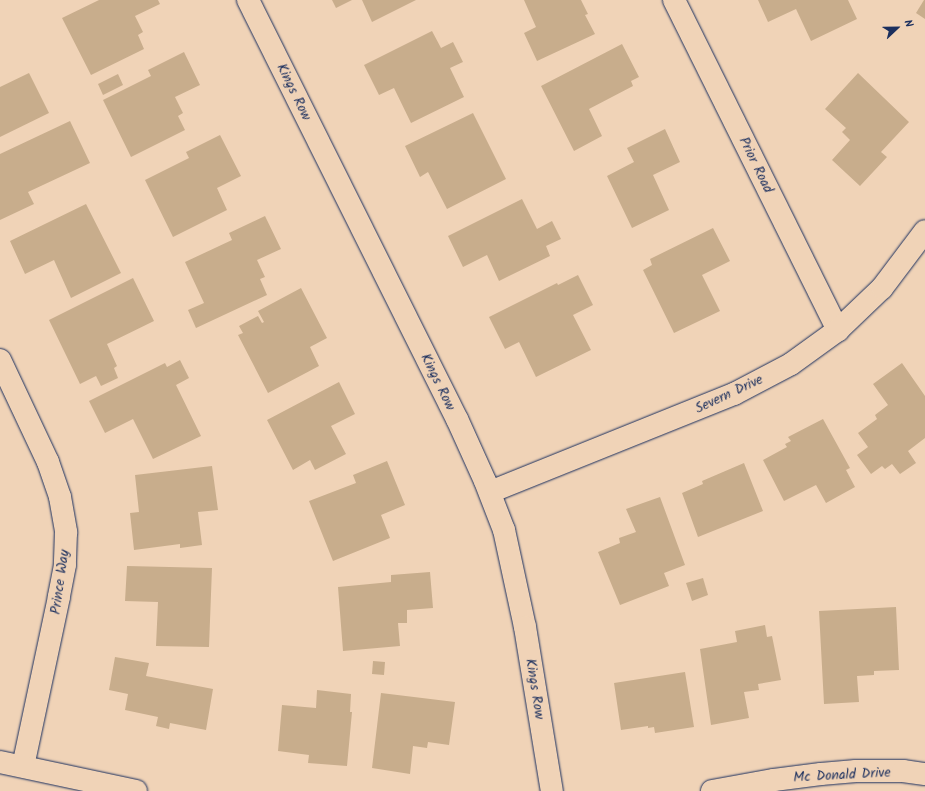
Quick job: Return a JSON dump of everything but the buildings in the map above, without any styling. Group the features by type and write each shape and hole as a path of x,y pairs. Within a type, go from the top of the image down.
{"street":[{"name":"Kings Row","path":"248,0 456,419 490,492 504,530 515,575 552,791"},
{"name":"Prior Road","path":"674,0 838,330"},
{"name":"Severn Drive","path":"490,492 734,394 791,364 838,330 882,288 925,231"},
{"name":"Prince Way","path":"0,360 48,462 60,497 66,532 65,565 23,766"},
{"path":"0,762 136,791"},
{"name":"Mc Donald Drive","path":"712,791 774,780 856,771 925,774"}]}
